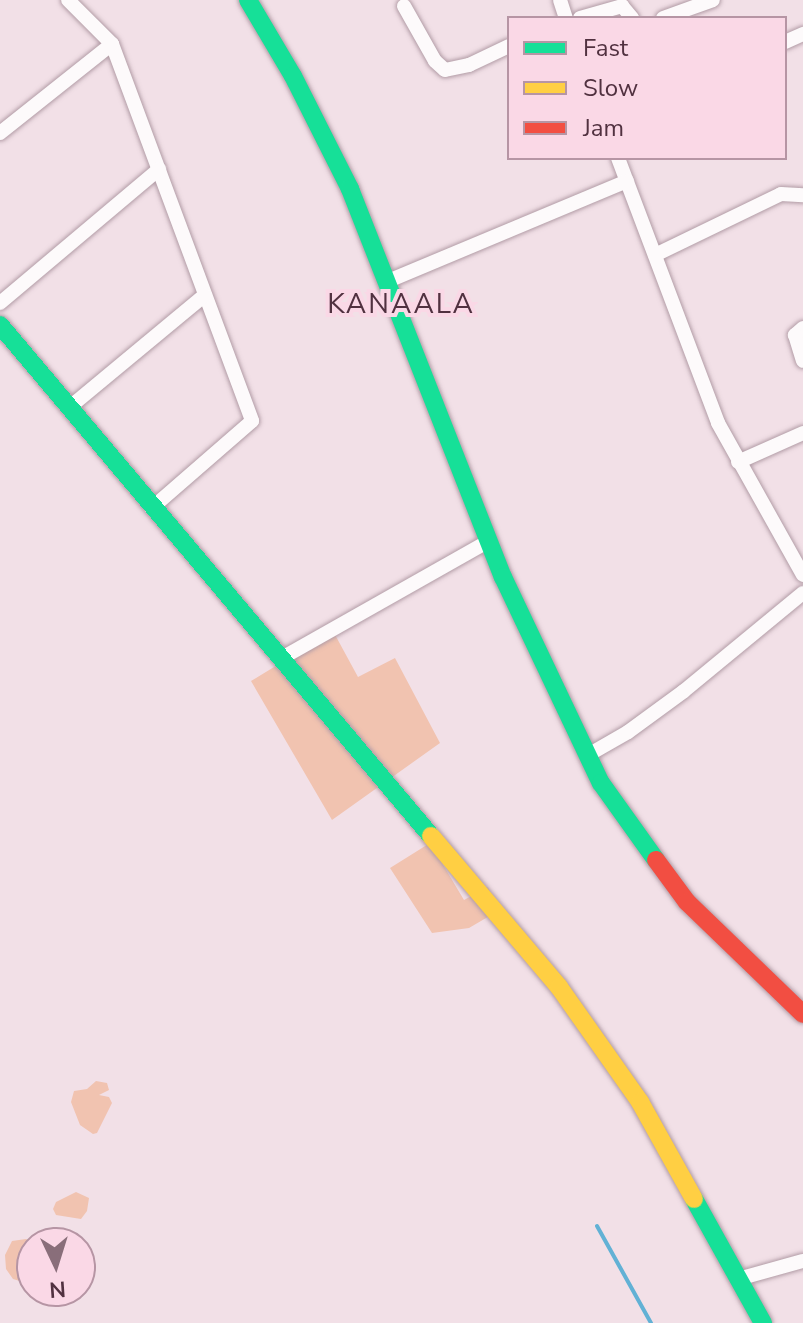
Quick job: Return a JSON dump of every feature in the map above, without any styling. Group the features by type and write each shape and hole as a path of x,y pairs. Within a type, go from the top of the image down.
{"street":[{"path":"68,0 112,44 252,421 152,508"},
{"path":"248,0 323,134 388,281 489,541 588,755 638,838 687,902 803,1014"},
{"path":"669,16 713,0"},
{"path":"404,6 435,61 445,70 469,65 507,47"},
{"path":"587,16 622,6 630,16"},
{"path":"0,133 112,44"},
{"path":"619,160 718,423 803,575"},
{"path":"0,303 159,169"},
{"path":"388,281 627,181"},
{"path":"655,255 781,194 803,195"},
{"path":"70,407 205,295"},
{"path":"0,325 559,987 640,1102 763,1323"},
{"path":"803,328 795,335 803,361"},
{"path":"738,462 803,433"},
{"path":"282,658 489,541"},
{"path":"588,755 628,732 684,691 803,593"},
{"path":"738,1279 803,1261"}],"shaded area":[{"path":"333,631 358,677 395,658 440,743 332,820 251,681"},
{"path":"430,843 464,900 488,887 498,911 469,928 432,933 390,868"},
{"path":"96,1081 107,1083 109,1090 99,1095 109,1097 112,1103 97,1133 93,1134 80,1125 71,1102 74,1091 87,1089"},
{"path":"76,1192 89,1198 87,1211 81,1219 56,1215 53,1209 56,1202"},
{"path":"16,1240 16,1280 6,1269 5,1255 12,1241"}],"waterway":[{"path":"597,1226 651,1323"}],"traffic: fast":[{"path":"248,0 293,76 350,189 503,577 601,783 656,860"},
{"path":"0,325 431,836"},
{"path":"694,1199 763,1323"}],"traffic: slow":[{"path":"431,836 559,987 640,1102 694,1199"}],"traffic: jam":[{"path":"656,860 687,902 803,1014"}],"district":[{"name":"KANAALA","path":"401,304"}]}
